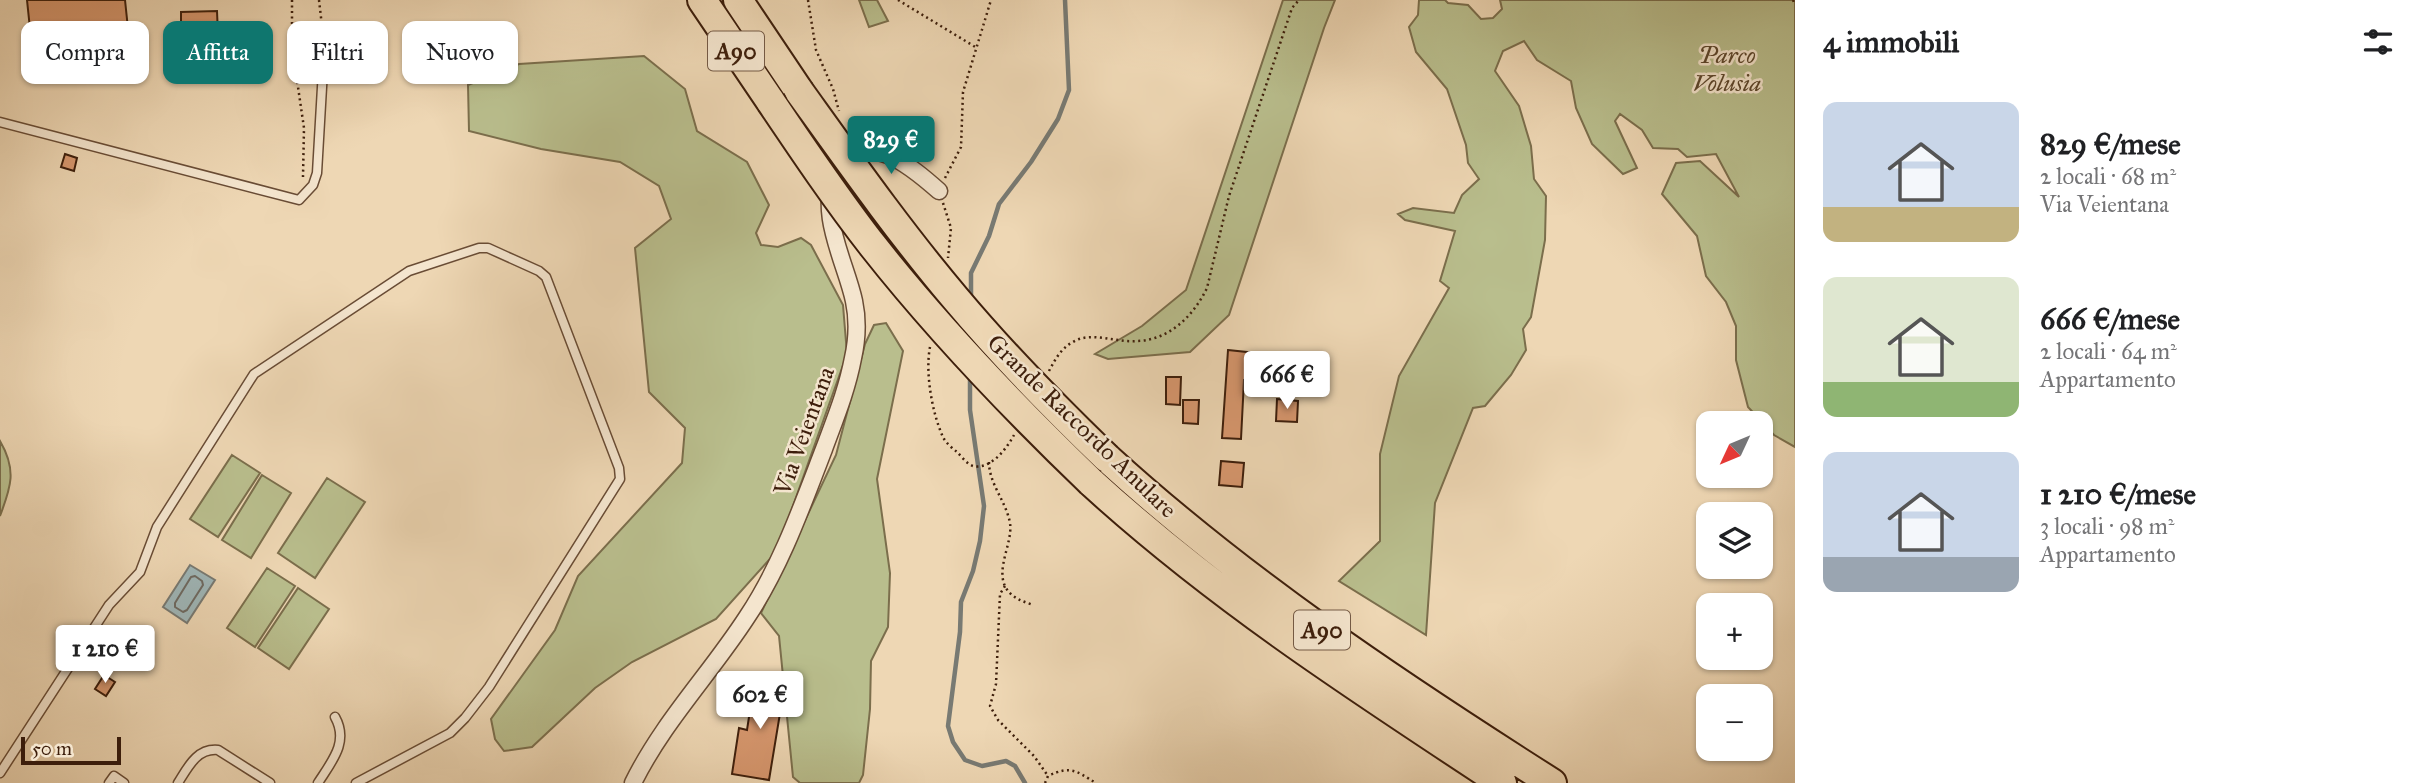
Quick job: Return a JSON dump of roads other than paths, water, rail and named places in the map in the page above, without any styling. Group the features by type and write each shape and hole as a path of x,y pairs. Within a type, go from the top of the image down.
{"highway":[{"name":"Grande Raccordo Anulare","path":"702,0 855,221 918,300 993,385 1091,482 1162,545 1230,598 1334,672 1502,783"},
{"name":"Grande Raccordo Anulare","path":"738,0 799,91 882,205 955,298 1027,378 1107,458 1185,526 1279,600 1400,684 1552,783"}],"street":[{"name":"Via Veientana","path":"633,783 663,731 739,629 764,589 799,514 844,395 854,355 856,326 851,291 832,229 831,203 837,172 857,155 868,151 880,152 904,163 939,191"}],"lane":[{"path":"0,122 299,200 313,185 317,173 322,84"},
{"path":"0,773 106,610 140,572 157,527 254,374 410,271 480,248 488,248 546,276 619,468 620,479 489,687 465,718 441,739 356,783"},
{"path":"318,783 340,746 342,734 335,716"},
{"path":"178,783 187,767 200,753 210,749 218,750 270,783"},
{"path":"109,783 114,776 124,783"}],"water":[{"path":"190,565 215,580 187,623 163,607"}],"waterway":[{"path":"971,298 971,273 989,236 999,204 1031,162 1058,119 1069,90 1065,0"},
{"path":"970,377 970,410 984,506 973,571 961,602 960,632 948,726 953,742 965,760 982,766 1006,761 1015,766 1025,783"}],"park label":[{"name":"Parco Volusia","path":"1727,69"}]}
